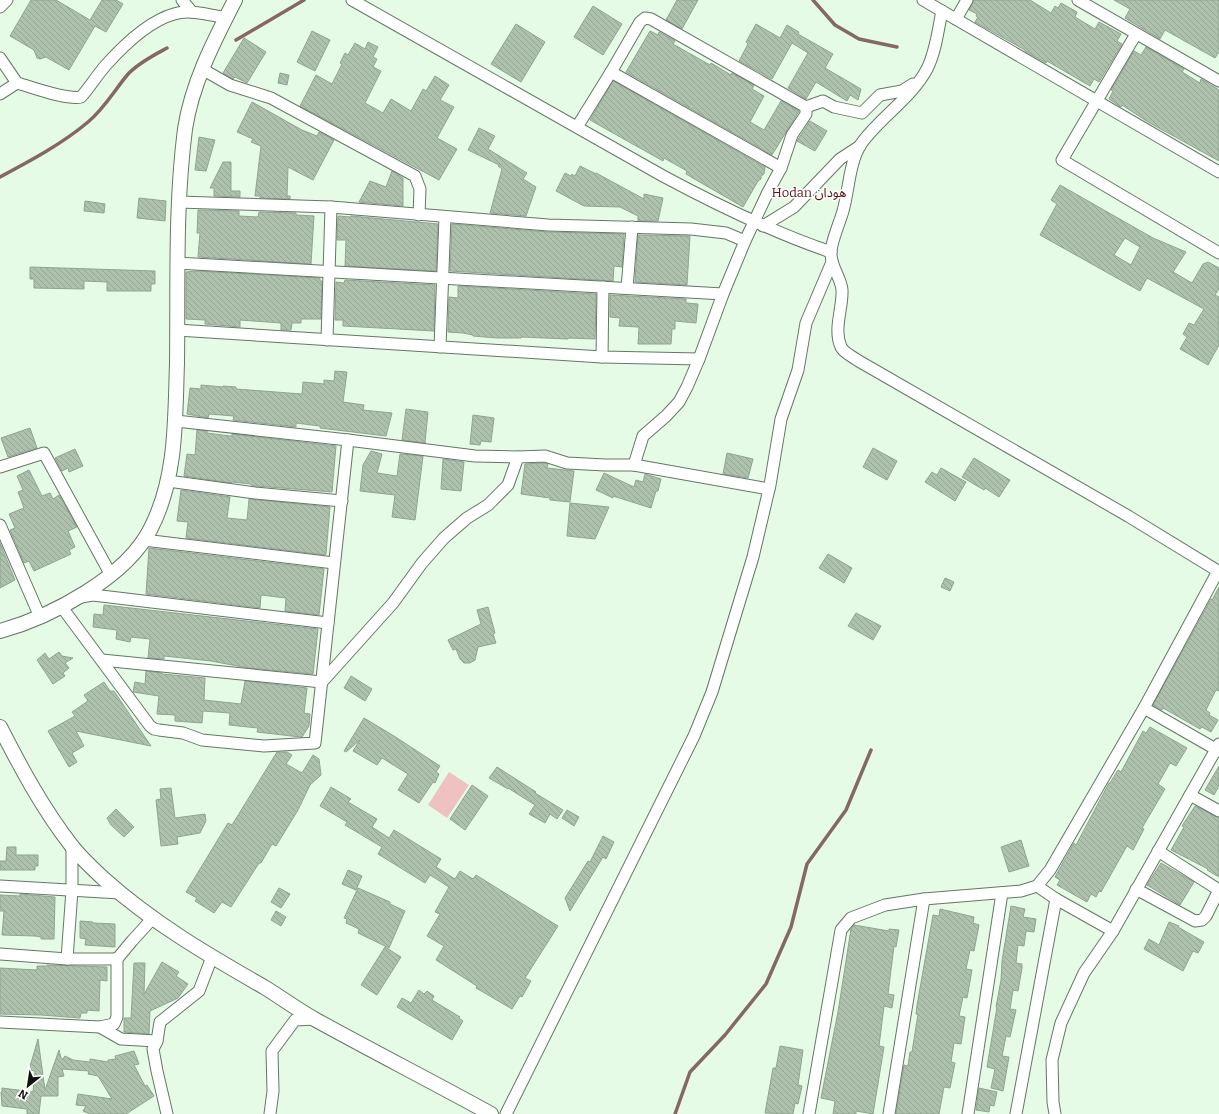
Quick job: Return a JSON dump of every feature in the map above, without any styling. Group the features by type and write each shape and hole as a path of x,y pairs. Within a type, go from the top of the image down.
{"street":[{"path":"0,7 6,0"},
{"path":"182,0 192,12"},
{"path":"0,630 40,617 78,597 111,575 132,556 151,529 168,481 176,421 179,202 186,128 196,86 202,69 235,0"},
{"path":"352,0 711,202 831,257 842,288 838,335 841,347 845,352 1128,516 1218,571 1144,708 1050,870 1037,886 1021,892 924,899 885,905 852,918 841,930 809,1114"},
{"path":"923,0 1219,172"},
{"path":"956,19 968,0"},
{"path":"1078,0 1219,81"},
{"path":"506,1114 694,736 712,692 753,557 769,489 781,419 798,370 806,323 831,257 844,210 854,162 860,146 869,133 919,81 932,58 942,11"},
{"path":"0,58 17,83 76,98 81,97 105,66 139,34 156,22 175,13 192,12 226,18"},
{"path":"577,127 640,22 645,18 651,19 806,107 823,101 834,107 862,113 880,95 902,91 919,81"},
{"path":"1136,34 1062,160 1219,253"},
{"path":"202,69 230,85 271,98 414,176 420,188 420,215"},
{"path":"611,72 781,168"},
{"path":"0,94 17,83"},
{"path":"634,465 643,436 666,416 679,402 699,359 723,294 745,241 758,224 768,192 781,168 792,135 806,114 806,107"},
{"path":"758,224 794,206 840,159 860,146"},
{"path":"179,202 331,207 548,225 692,229 726,233 745,241"},
{"path":"327,340 331,207"},
{"path":"440,347 445,217"},
{"path":"628,288 632,227"},
{"path":"177,264 443,277 723,294"},
{"path":"602,357 603,287"},
{"path":"178,330 602,357 699,359"},
{"path":"176,421 475,456 545,456 567,462 605,466 634,465 769,489"},
{"path":"61,606 150,726 159,730 183,733 202,740 264,746 315,743 348,440"},
{"path":"0,467 44,452 111,575"},
{"path":"322,682 393,603 422,563 444,538 467,518 488,505 508,485 518,457"},
{"path":"168,481 255,493 342,501"},
{"path":"0,525 40,617"},
{"path":"144,540 334,563"},
{"path":"78,597 92,595 328,623"},
{"path":"102,660 322,682"},
{"path":"1055,1114 1053,1102 1052,1060 1061,1023 1084,973 1113,931 1218,748 1144,708"},
{"path":"0,727 30,784 72,846 93,869 152,919 315,1019 491,1114"},
{"path":"1190,795 1219,810"},
{"path":"66,958 72,890 72,846"},
{"path":"1136,889 1195,921 1202,920 1206,916 1219,890 1158,851"},
{"path":"0,886 120,893"},
{"path":"1037,886 1056,899 1113,931"},
{"path":"968,1114 1002,893"},
{"path":"889,1114 924,899"},
{"path":"1016,1114 1056,899"},
{"path":"0,1022 100,1027 114,1024 117,1017 117,959 152,919"},
{"path":"0,954 117,959"},
{"path":"167,1114 153,1049 157,1041 160,1022 199,991 212,957"},
{"path":"270,1114 273,1090 272,1051 295,1020 315,1019"},
{"path":"100,1027 121,1039 157,1041"}],"shaded area":[{"path":"449,772 469,785 447,818 428,805"}],"building":[{"path":"31,0 56,0 90,20 102,0 116,0 123,4 106,32 95,26 69,70 46,57 40,59 37,58 34,50 10,36"},
{"path":"677,0 698,0 682,29 666,20"},
{"path":"974,0 1030,0 1051,13 1055,6 1058,8 1061,3 1077,12 1075,17 1095,29 1099,22 1121,34 1117,41 1122,44 1099,82 1094,79 1090,86 1047,61 1046,63 975,22 978,17 976,16 977,14 969,10"},
{"path":"1114,0 1219,0 1219,52 1215,58 1165,30 1160,39 1125,18 1130,9"},
{"path":"593,6 622,24 603,55 574,37"},
{"path":"516,24 545,42 521,82 491,64"},
{"path":"756,24 780,38 787,25 799,32 798,34 833,54 825,68 861,89 858,100 850,95 847,101 816,82 806,99 788,88 808,53 792,43 772,79 739,61 748,44 746,42"},
{"path":"312,31 330,40 315,71 297,62"},
{"path":"650,31 658,35 659,32 675,41 673,44 710,65 711,63 731,75 732,73 754,85 752,89 764,96 750,122 764,130 781,101 799,111 772,155 626,72"},
{"path":"244,38 266,52 247,83 235,77 233,79 223,73"},
{"path":"368,42 378,47 373,57 377,59 373,67 381,71 365,103 383,113 391,99 411,111 423,89 426,91 435,76 449,85 440,100 454,107 437,138 457,149 439,180 300,106 316,75 332,84 342,64 340,63 345,53 348,55 355,43 365,49"},
{"path":"1146,47 1184,69 1182,72 1200,83 1201,79 1219,90 1219,161 1109,99 1113,91 1111,90 1134,51 1141,55"},
{"path":"280,73 289,75 287,85 278,83"},
{"path":"613,81 765,167 764,174 761,176 761,179 758,181 743,207 686,174 687,171 664,158 663,161 590,120"},
{"path":"252,102 302,130 317,136 319,132 334,140 313,180 288,167 287,196 290,196 290,199 260,198 260,196 255,196 261,146 251,142 253,139 237,132"},
{"path":"810,121 827,131 815,151 797,141"},
{"path":"479,128 495,136 488,149 527,173 523,179 536,187 526,216 490,213 502,169 498,166 499,165 468,150"},
{"path":"199,137 215,140 206,171 195,170"},
{"path":"223,162 231,162 231,191 240,191 240,197 214,196 214,188 210,188"},
{"path":"580,166 644,199 644,194 663,198 658,221 638,221 638,216 620,207 584,206 556,191 565,173 575,176"},
{"path":"392,171 403,178 403,206 359,202 370,181 386,187"},
{"path":"1060,185 1153,238 1186,252 1173,272 1192,283 1203,264 1208,262 1219,268 1219,289 1215,295 1219,297 1219,345 1208,365 1180,349 1187,337 1183,334 1189,323 1194,325 1204,309 1147,278 1140,291 1040,235 1057,204 1051,200","holes":["1125,238 1140,247 1131,265 1114,255"]},
{"path":"139,198 166,201 165,221 137,218"},
{"path":"85,201 105,204 104,213 84,211"},
{"path":"198,210 239,211 239,216 258,217 259,212 296,213 296,215 314,216 311,264 198,257 200,233 197,233"},
{"path":"338,216 438,224 436,271 345,266 346,240 337,240"},
{"path":"452,224 548,232 624,234 622,267 614,266 613,281 450,271"},
{"path":"638,235 690,236 687,285 635,282"},
{"path":"30,267 155,271 155,284 151,284 151,291 107,291 107,282 84,281 84,289 34,288 34,279 30,279"},
{"path":"197,271 320,278 320,281 322,281 321,319 301,319 301,323 292,323 291,330 281,330 281,323 240,320 240,327 205,324 205,320 186,319 186,272"},
{"path":"345,280 435,285 434,331 343,326 343,320 335,320 336,282 344,283"},
{"path":"458,286 596,294 595,339 521,337 497,338 448,332 449,297 458,298"},
{"path":"610,295 686,299 686,303 698,304 696,323 675,321 675,329 672,329 671,344 638,344 639,327 619,326 620,318 610,317"},
{"path":"335,371 347,372 343,402 364,405 363,410 392,413 386,436 320,428 320,426 296,423 296,427 233,420 234,416 209,414 208,418 187,414 190,388 201,389 201,385 223,386 236,387 236,389 302,394 303,382 324,384 324,380 334,381"},
{"path":"406,409 428,412 425,443 402,440"},
{"path":"473,415 494,418 491,442 481,441 480,445 470,444"},
{"path":"30,428 37,448 8,457 1,438"},
{"path":"197,430 230,436 232,436 232,434 336,446 332,492 256,486 251,484 231,483 184,476 187,454 195,455"},
{"path":"873,448 897,461 887,480 863,467"},
{"path":"75,449 83,466 69,472 68,468 62,471 55,458"},
{"path":"371,451 382,454 377,473 397,476 400,454 423,456 415,520 392,517 395,495 360,491 363,465"},
{"path":"727,453 753,459 748,478 723,474"},
{"path":"974,458 1010,480 999,497 985,488 984,490 962,477"},
{"path":"443,459 464,462 461,491 441,489"},
{"path":"525,464 548,464 547,468 574,471 570,502 550,500 550,498 521,494"},
{"path":"941,468 966,482 955,501 925,482 932,472 937,475"},
{"path":"29,470 42,496 50,493 53,499 59,495 77,527 68,531 75,547 69,550 71,554 34,571 29,561 24,563 10,530 15,528 9,514 24,508 18,492 23,490 17,476"},
{"path":"604,473 634,487 636,480 643,482 645,474 661,479 651,508 613,496 613,498 596,490"},
{"path":"181,490 230,497 227,518 247,520 249,499 330,507 326,554 186,538 188,522 177,521"},
{"path":"570,503 609,507 595,539 567,536"},
{"path":"0,543 15,580 0,588"},
{"path":"149,548 324,569 319,615 285,611 286,598 261,595 260,608 146,594"},
{"path":"828,554 852,568 844,583 819,568"},
{"path":"945,578 954,582 950,591 941,587"},
{"path":"1219,587 1219,691 1216,690 1206,710 1210,713 1209,715 1218,720 1211,732 1202,727 1200,729 1163,708 1162,710 1153,705"},
{"path":"104,605 318,629 313,674 248,668 211,661 164,656 164,659 148,658 150,639 131,637 130,642 116,639 117,630 93,627 94,614 103,615"},
{"path":"488,607 496,643 478,647 475,660 470,663 464,663 460,659 456,649 453,650 448,640 481,624 477,610"},
{"path":"856,613 881,626 873,640 848,626"},
{"path":"59,652 62,656 73,658 65,663 69,668 63,673 65,676 53,684 37,660 45,653 49,659"},
{"path":"146,671 205,678 204,700 241,704 245,681 307,688 304,713 310,714 309,726 302,737 300,737 257,732 258,728 229,725 230,713 203,711 202,723 175,721 175,715 157,714 159,696 133,692 135,682 145,684"},
{"path":"351,676 372,689 365,701 344,688"},
{"path":"104,682 110,691 114,691 151,746 76,731 84,746 72,753 77,762 69,767 48,731 75,716 72,712 88,701 84,695"},
{"path":"364,718 440,766 436,772 439,774 435,783 433,782 419,803 398,790 408,774 382,758 377,765 353,751 360,740 346,752 344,751"},
{"path":"1150,727 1187,748 1176,766 1170,763 1158,784 1165,789 1142,828 1144,829 1133,850 1127,846 1101,892 1099,891 1096,897 1091,894 1087,902 1057,885 1060,880 1055,877 1074,843 1076,845 1109,783 1118,770 1121,772 1143,731 1146,733"},
{"path":"277,752 287,752 292,755 286,764 302,773 313,755 319,759 321,775 310,785 298,810 276,846 272,844 231,907 222,902 214,913 195,901 197,898 186,892 228,823 232,825"},
{"path":"1219,766 1219,786 1214,795 1205,790"},
{"path":"497,767 563,810 557,819 550,814 545,823 529,814 535,805 489,778"},
{"path":"472,785 488,796 465,830 450,819"},
{"path":"331,787 351,799 348,802 377,819 372,827 389,838 394,830 441,859 436,867 455,879 460,871 473,879 476,875 558,926 525,978 531,981 522,997 520,996 512,1009 476,988 477,986 436,960 444,946 427,936 440,914 435,912 449,887 430,875 425,883 378,854 382,847 345,825 347,822 320,806"},
{"path":"171,788 175,818 205,814 206,821 200,833 177,837 178,844 161,846 156,800 161,799 160,789"},
{"path":"1195,806 1219,818 1219,877 1207,870 1208,869 1171,850 1184,827 1182,826"},
{"path":"116,809 134,827 124,837 111,825 107,818"},
{"path":"567,810 579,817 574,826 562,818"},
{"path":"603,836 614,842 606,859 603,857 570,911 565,898 588,861 590,862"},
{"path":"1021,840 1029,866 1009,872 1001,847"},
{"path":"7,847 16,847 16,855 38,855 38,866 35,866 35,870 0,870 0,861 6,861"},
{"path":"1161,863 1194,882 1180,905 1147,885"},
{"path":"348,870 362,876 356,890 342,884"},
{"path":"279,888 290,894 281,908 271,902"},
{"path":"358,888 390,902 390,904 405,911 389,948 358,933 359,929 346,923 347,919 344,918"},
{"path":"20,894 55,897 54,939 41,939 41,937 35,936 2,935 4,911 0,911 0,895 20,896"},
{"path":"1011,906 1025,909 1023,917 1036,919 1034,932 1026,931 1024,946 1018,945 1016,963 1022,964 1022,968 1018,991 1013,990 1010,1009 1016,1010 1010,1037 1006,1036 1002,1056 1009,1057 1003,1091 991,1088 995,1069 987,1067"},
{"path":"940,909 974,917 973,923 979,925 974,951 970,950 966,969 972,970 967,998 963,997 959,1016 965,1017 961,1044 954,1043 951,1062 955,1063 950,1088 944,1087 939,1114 896,1114 904,1065 908,1066 910,1052 912,1052 918,1014 916,1014 917,1005 933,915 939,916"},
{"path":"276,911 286,917 281,926 271,920"},
{"path":"80,921 115,924 115,947 85,945 86,939 80,938"},
{"path":"1169,922 1179,926 1178,927 1204,942 1198,953 1193,951 1183,971 1144,949 1149,939 1159,945"},
{"path":"854,925 889,931 889,929 899,930 896,947 894,946 888,994 894,995 892,1008 884,1006 879,1046 884,1047 873,1114 856,1111 856,1114 833,1114 835,1101 821,1098 838,1012 851,929"},
{"path":"385,947 401,957 377,995 361,985"},
{"path":"162,962 179,972 176,976 188,984 178,998 150,1011 149,1034 124,1032 124,1018 131,1018 134,963 145,963 144,994"},
{"path":"37,966 107,967 107,981 100,980 99,1011 87,1010 87,1013 81,1013 80,1018 0,1014 0,968 37,970"},
{"path":"419,990 424,994 427,991 434,996 432,1000 460,1017 459,1018 463,1021 452,1040 397,1007 402,998 411,1003"},
{"path":"38,1039 45,1090 59,1050 61,1058 63,1059 65,1056 73,1060 90,1062 90,1059 108,1062 108,1060 116,1059 115,1056 134,1051 139,1064 134,1065 145,1086 147,1085 154,1096 126,1114 90,1114 83,1111 86,1106 76,1105 78,1094 112,1099 98,1076 88,1074 89,1071 62,1069 64,1076 58,1077 58,1096 41,1096 39,1114 27,1114 27,1109 2,1106 2,1088 33,1092 35,1071 29,1070"},
{"path":"780,1046 803,1050 798,1085 802,1086 798,1104 795,1103 793,1114 765,1113 773,1068 776,1068"},
{"path":"979,1088 997,1092 994,1106 990,1105 989,1112 976,1110"}],"waterway":[{"path":"236,40 304,0"},
{"path":"813,0 835,25 859,39 897,47"},
{"path":"0,177 68,138 100,111 133,69 167,48"},
{"path":"675,1114 690,1072 725,1035 766,984 791,927 807,864 846,810 871,750"}],"district":[{"name":"Hodan هودان","path":"809,192"}]}
